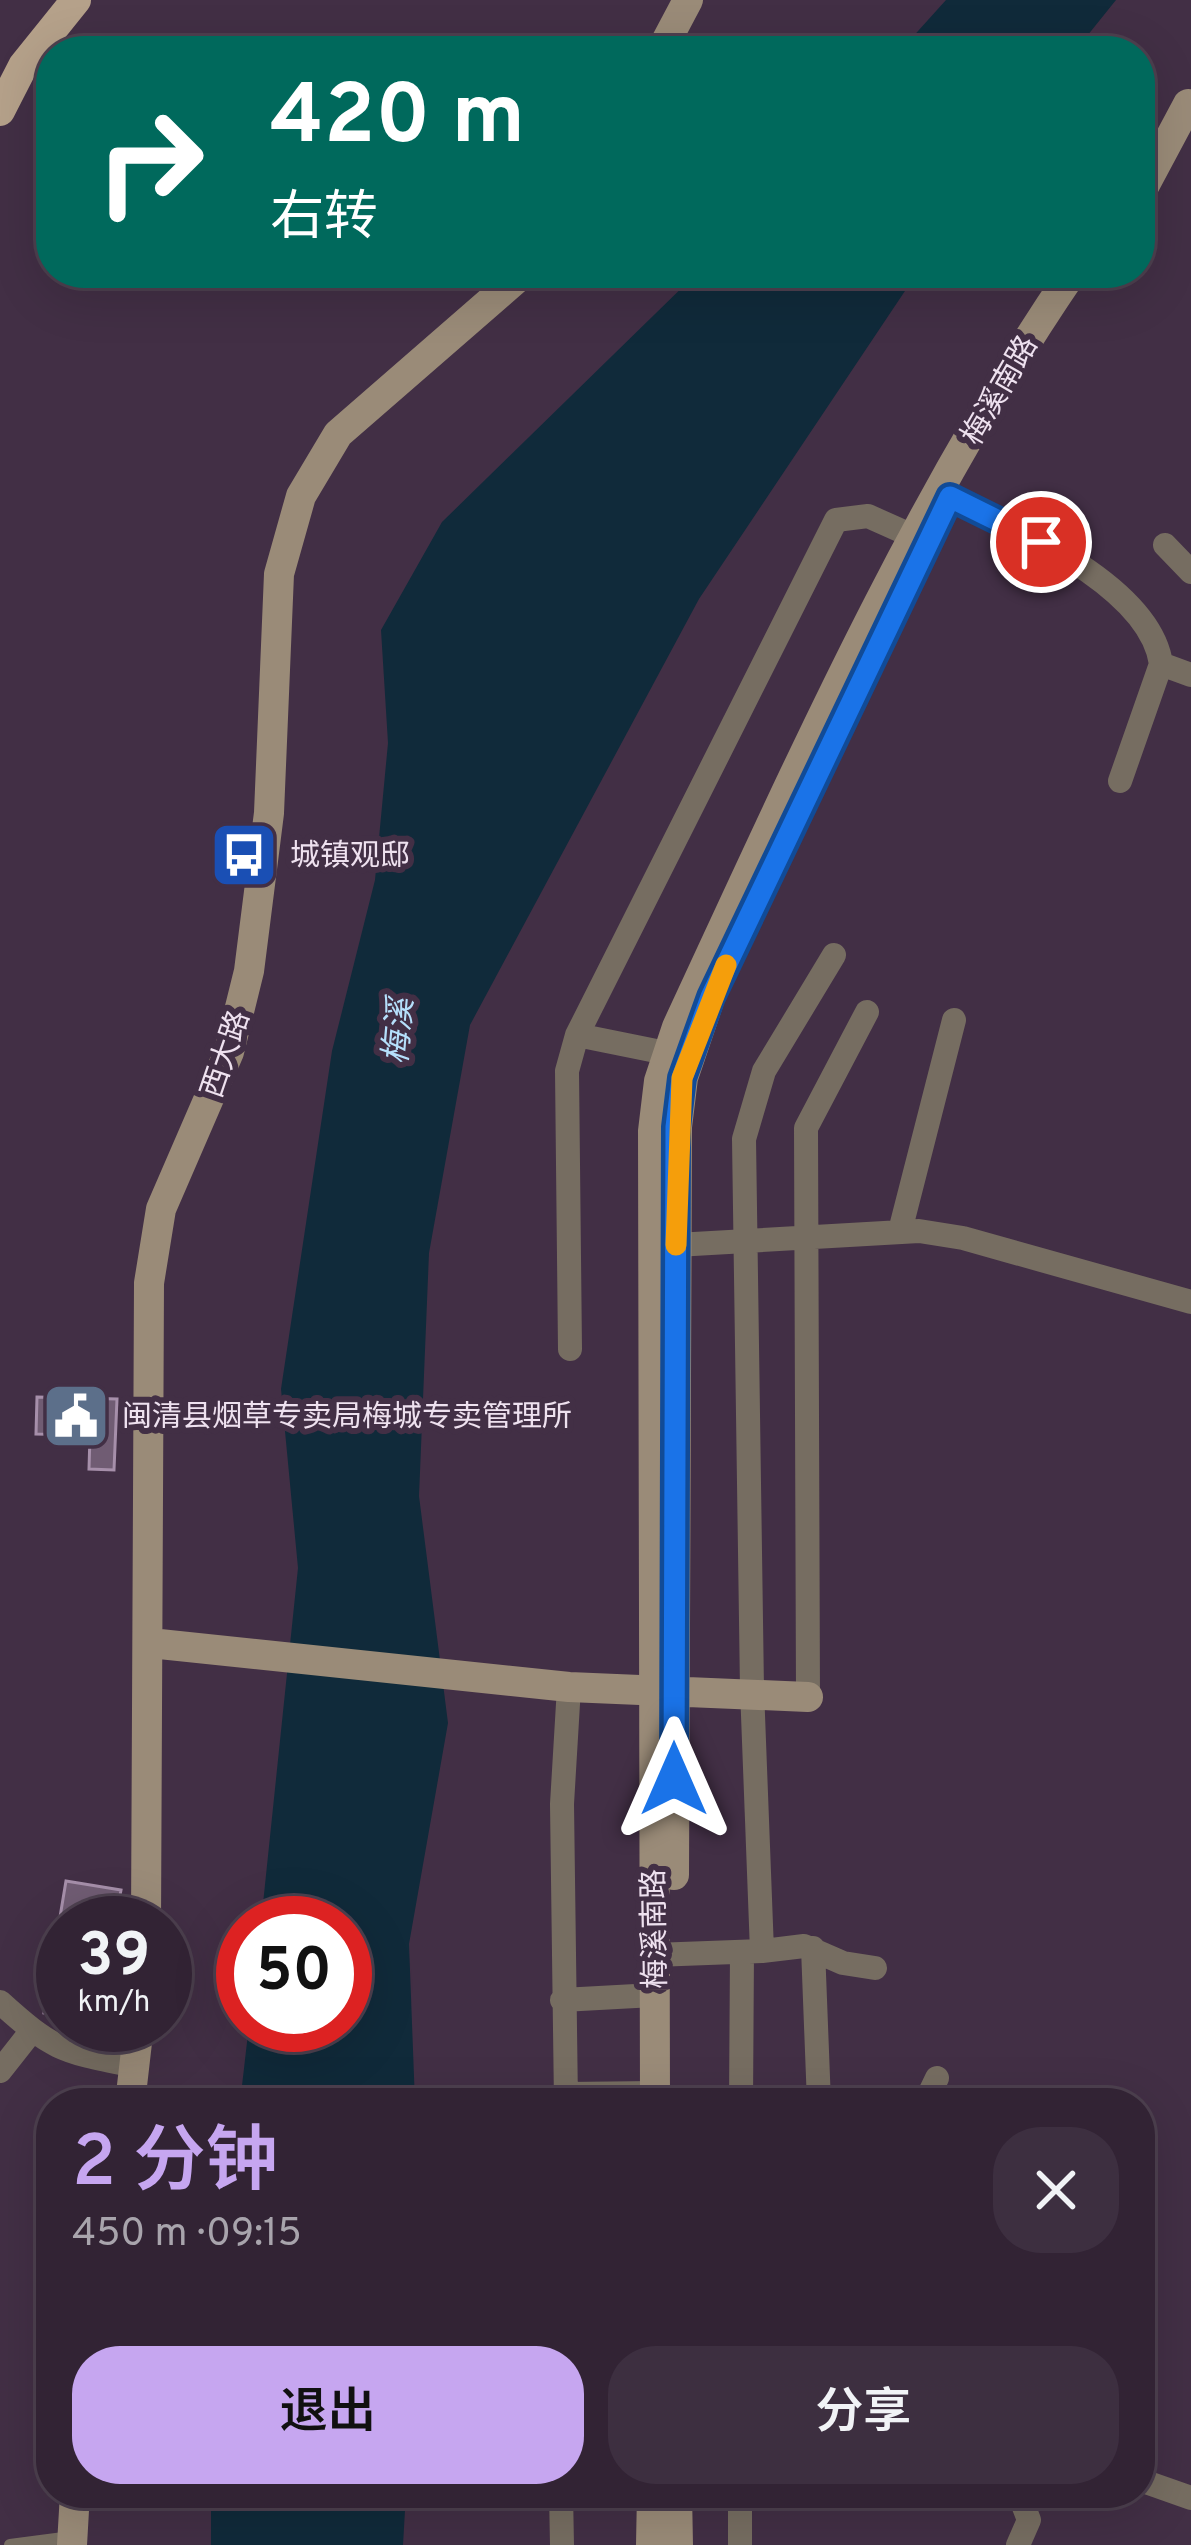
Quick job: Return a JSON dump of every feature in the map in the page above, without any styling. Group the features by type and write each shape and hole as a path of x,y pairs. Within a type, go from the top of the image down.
{"main road":[{"path":"47,36 76,0"},
{"path":"670,36 688,0"},
{"path":"0,111 36,49"},
{"path":"1155,152 1189,101"},
{"path":"1155,166 1189,101"},
{"name":"西大路","path":"146,1896 150,1270 161,1209 229,1052 249,971 267,835 284,550 311,475 338,434 506,288"},
{"name":"梅溪南路","path":"662,1691 678,1109 700,1022 945,494 1063,288"},
{"name":"梅溪南路","path":"662,2088 662,1691 653,1131 666,1053 826,709 915,537 1079,288"},
{"path":"150,1643 569,1687 808,1697"},
{"name":"梅溪南路","path":"661,2088 654,1995 664,1955"},
{"path":"132,2088 136,2052"},
{"path":"72,2541 74,2508"},
{"path":"651,2545 652,2508"},
{"path":"677,2508 677,2545"}],"street":[{"path":"945,494 1041,542 1093,577 1147,626 1161,664 1120,781"},
{"path":"571,1349 567,1071 577,1035 836,520 868,516 915,537"},
{"path":"1166,545 1191,572"},
{"path":"1161,664 1191,675"},
{"path":"742,2088 752,1951 744,1139 753,1096 782,1035 834,955"},
{"path":"808,1697 806,1128 867,1012"},
{"path":"900,1232 954,1020"},
{"path":"577,1035 666,1053"},
{"path":"676,1245 900,1232 963,1238 1191,1302"},
{"path":"566,2088 562,2000 569,1687"},
{"path":"664,1955 813,1948 843,1963 875,1968"},
{"path":"813,1948 818,2088"},
{"path":"562,2000 654,1995"},
{"path":"0,2002 30,2032 75,2054 135,2066"},
{"path":"0,2072 30,2032"},
{"path":"932,2088 937,2078"},
{"path":"1155,2485 1191,2498"},
{"path":"561,2508 562,2545"},
{"path":"740,2508 740,2545"},
{"path":"1018,2545 1029,2520 1024,2508"}],"lane":[{"path":"10,2545 72,2541"}],"water":[{"path":"946,0 1116,0 1087,36 914,36"},
{"name":"梅溪","path":"682,288 907,288 699,599 470,1025 429,1253 419,1496 448,1723 409,1944 414,2088 242,2088 246,2052 372,2052 372,1896 264,1896 298,1568 281,1389 332,1051 375,880 388,743 381,630 442,522"},
{"path":"211,2508 405,2508 403,2545 211,2545"}],"building":[{"name":"闽清县烟草专卖局梅城专卖管理所","path":"37,1397 117,1399 114,1470 89,1469 90,1435 36,1434"},
{"path":"66,1881 121,1890 120,1896 64,1896"}],"slow traffic":[{"path":"676,1245 676,1127 682,1078 726,965"}],"place":[{"name":"城镇观邸","path":"244,855"},
{"name":"闽清县烟草专卖局梅城专卖管理所","path":"76,1416"}],"route":[{"path":"674,1779 676,1127 682,1078 711,997 950,497 1041,542"}]}
